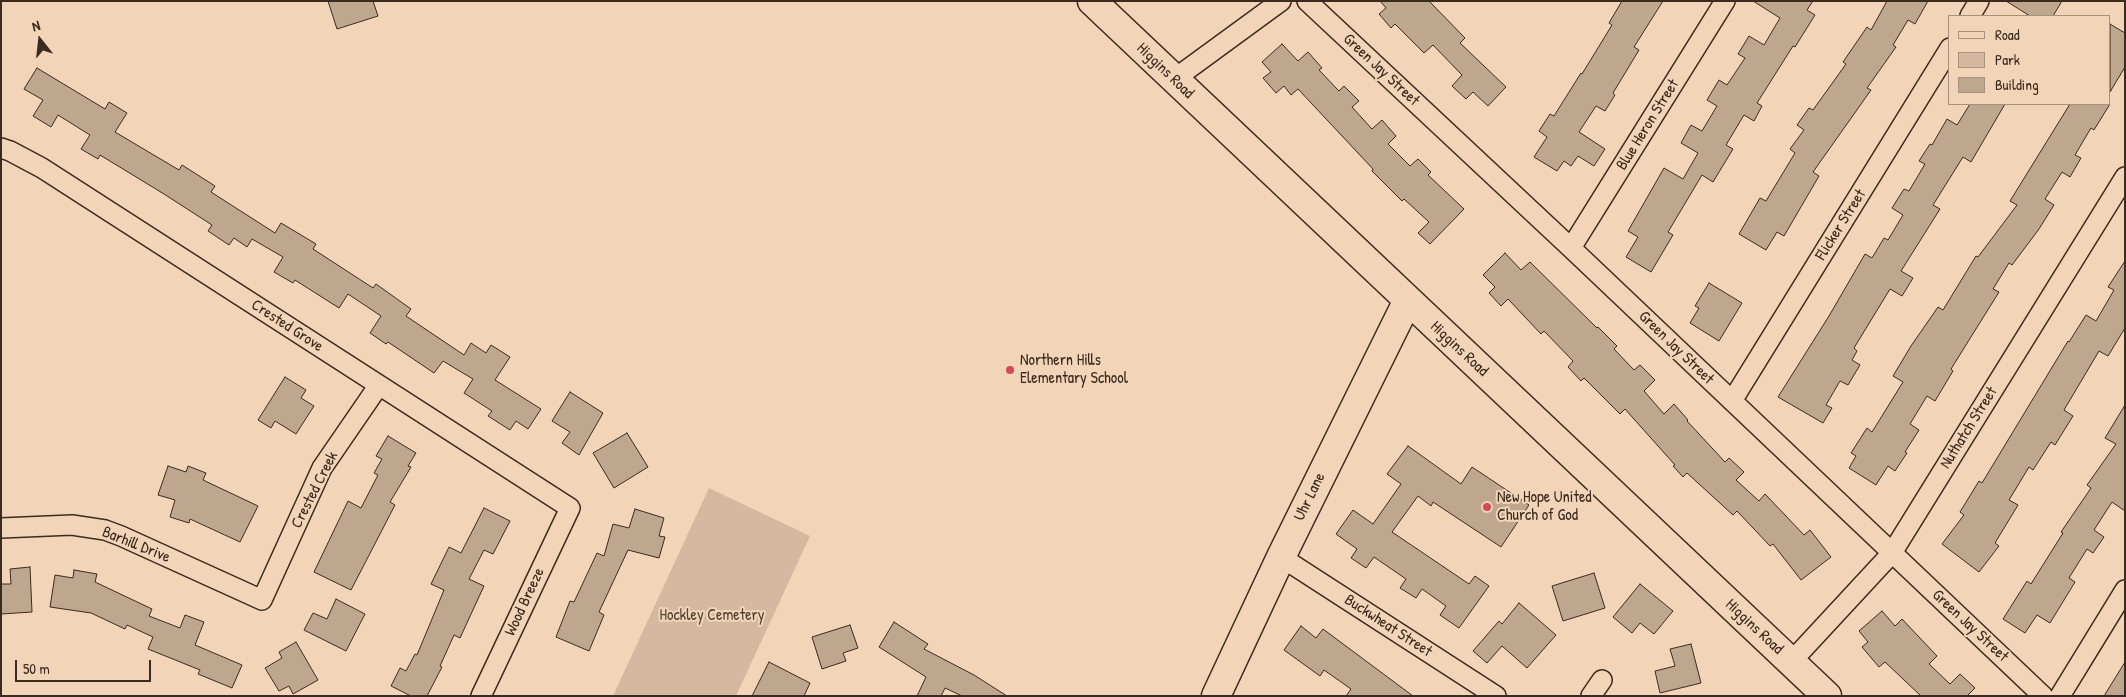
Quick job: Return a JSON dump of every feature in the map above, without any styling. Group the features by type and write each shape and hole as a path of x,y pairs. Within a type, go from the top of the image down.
{"street":[{"name":"Higgins Road","path":"1092,1 1173,80 1827,696"},
{"path":"1173,80 1281,1"},
{"name":"Green Jay Street","path":"1307,1 1571,248 2043,696"},
{"name":"Blue Heron Street","path":"1571,248 1725,1"},
{"path":"1971,15 1979,1"},
{"name":"Flicker Street","path":"1732,401 1948,51"},
{"name":"Crested Grove","path":"1,148 42,168 570,508"},
{"name":"Nuthatch Street","path":"1792,662 1892,553 2125,177"},
{"name":"Uhr Lane","path":"1216,696 1281,556 1408,300"},
{"name":"Crested Creek","path":"262,600 322,468 378,385"},
{"name":"Wood Breeze","path":"480,696 570,508"},
{"name":"Barhill Drive","path":"1,528 72,525 105,530 262,600"},
{"name":"Buckwheat Street","path":"1281,556 1496,696"},
{"path":"2060,696 2125,590"},
{"path":"1591,696 1602,680"}],"green space":[{"name":"Hockley Cemetery","path":"709,488 810,536 736,696 613,696"}],"building":[{"path":"328,1 373,1 378,16 337,29"},
{"path":"1380,1 1429,1 1465,38 1460,43 1506,87 1488,106 1473,92 1466,99 1452,86 1462,75 1433,45 1424,53 1395,24 1391,28 1379,14 1386,8"},
{"path":"1622,1 1663,1 1634,47 1639,50 1613,93 1615,95 1605,111 1596,106 1579,132 1605,149 1594,166 1578,156 1571,166 1564,161 1557,171 1534,157 1547,137 1539,131 1550,114 1554,116 1582,74 1612,25 1609,23"},
{"path":"1753,1 1813,1 1807,10 1815,15 1757,103 1762,106 1754,121 1744,115 1726,145 1733,149 1713,182 1702,175 1668,232 1673,235 1651,272 1626,257 1638,237 1628,231 1664,168 1683,179 1698,153 1681,143 1691,125 1702,131 1717,106 1707,100 1719,80 1727,85 1745,58 1738,54 1749,36 1764,45 1780,18"},
{"path":"1887,1 1928,1 1915,24 1908,20 1893,45 1896,47 1867,88 1871,90 1813,172 1819,176 1784,236 1777,232 1766,250 1739,234 1760,198 1766,201 1795,153 1790,149 1804,130 1797,125 1809,108 1813,110 1846,64 1843,62 1867,27 1871,30"},
{"path":"2006,1 2062,1 2054,15 2028,15"},
{"path":"2111,25 2125,33 2125,67 2111,90"},
{"path":"1282,44 1298,61 1308,52 1322,68 1319,70 1339,91 1344,86 1359,101 1352,107 1372,129 1382,120 1396,136 1388,144 1410,166 1418,159 1431,172 1428,175 1464,209 1430,244 1418,233 1429,222 1404,199 1402,201 1372,171 1373,169 1298,89 1291,95 1284,86 1276,93 1263,78 1271,72 1262,62"},
{"path":"37,68 105,109 109,102 127,113 115,132 179,170 182,165 215,186 211,192 275,233 281,223 316,244 313,249 373,288 376,284 411,309 406,316 464,355 471,343 486,353 491,345 510,357 495,380 541,409 528,429 516,421 510,430 488,416 492,411 464,393 473,379 443,361 434,373 388,342 386,344 370,333 381,316 348,294 339,308 295,280 293,283 274,272 283,257 252,239 247,247 234,238 229,245 208,231 212,225 100,155 98,159 81,149 90,135 58,115 51,127 33,116 43,100 24,89"},
{"path":"1969,105 2004,105 1971,162 1963,157 1933,205 1940,209 1901,271 1913,278 1902,296 1890,289 1854,348 1857,351 1852,360 1860,365 1848,385 1840,381 1826,405 1832,408 1823,423 1778,397 1865,254 1872,258 1884,238 1888,240 1903,215 1892,208 1904,189 1909,191 1925,164 1919,161 1930,144 1932,145 1947,119 1957,125"},
{"path":"2069,105 2109,105 2094,130 2091,128 2075,155 2081,158 2070,177 2062,172 2045,199 2054,205 2012,265 2009,263 1993,289 1999,292 1951,369 1953,371 1935,401 1927,396 1910,424 1919,430 1905,452 1907,453 1895,471 1888,466 1876,485 1849,468 1856,456 1851,453 1867,428 1872,432 1903,382 1893,376 1911,346 1938,307 1943,310 1976,256 1978,257 2017,205 2010,201"},
{"path":"1505,253 1521,270 1530,262 1617,346 1614,349 1634,370 1640,365 1655,380 1644,391 1664,414 1674,404 1725,462 1729,458 1744,472 1736,480 1759,501 1765,494 1804,535 1810,530 1831,557 1801,580 1773,544 1770,546 1737,511 1733,515 1687,473 1683,477 1673,466 1675,465 1625,409 1620,414 1584,378 1581,381 1568,367 1573,361 1544,331 1541,334 1508,299 1501,306 1489,293 1495,287 1483,275"},
{"path":"2125,261 2125,328 2108,356 2099,351 2064,410 2073,416 2055,445 2051,442 2033,470 2029,467 2009,500 2018,505 1995,543 1999,546 1979,572 1942,544 1964,515 1960,512 1979,481 1982,483 2068,341 2086,315 2096,321 2114,290 2108,287"},
{"path":"1709,283 1742,303 1719,341 1690,323 1699,308 1695,306"},
{"path":"285,377 306,390 301,398 314,406 296,434 275,421 271,428 258,420"},
{"path":"570,392 603,413 579,455 562,443 570,432 552,421"},
{"path":"2125,405 2125,511 2112,502 2094,530 2104,537 2093,553 2087,549 2069,578 2075,582 2050,623 2037,615 2025,633 2003,619 2027,581 2031,584 2063,533 2061,532 2091,488 2087,485 2116,444 2105,438"},
{"path":"627,433 648,467 614,488 593,453"},
{"path":"388,436 416,453 408,466 411,467 390,502 395,505 351,590 314,572 348,501 361,508 378,475 374,473 382,459 376,456"},
{"path":"1408,446 1461,484 1472,467 1529,505 1501,547 1433,502 1431,506 1418,496 1392,532 1469,584 1475,576 1489,586 1459,628 1440,615 1446,606 1422,589 1416,598 1400,588 1406,579 1374,557 1366,568 1351,558 1357,549 1336,534 1353,510 1373,524 1401,484 1387,474"},
{"path":"168,466 186,472 188,466 206,473 203,480 258,506 240,542 190,519 189,523 170,517 175,500 158,495"},
{"path":"484,508 510,521 493,554 484,550 469,579 484,586 460,638 454,635 440,666 442,667 427,696 411,696 391,686 400,668 406,671 415,654 417,655 444,590 431,584 449,547 461,553"},
{"path":"635,509 664,518 659,536 665,537 659,558 628,550 599,612 604,615 589,651 556,637 570,601 574,602 597,553 604,556 613,524 629,528"},
{"path":"30,567 32,612 1,614 1,584 11,584 10,569"},
{"path":"74,570 97,574 95,582 152,609 149,616 180,628 185,615 204,622 195,645 242,665 232,688 198,674 200,670 148,649 153,637 127,625 125,629 91,613 50,607 55,575 73,578"},
{"path":"1594,573 1605,608 1563,621 1552,586"},
{"path":"1640,584 1673,611 1654,634 1640,623 1632,633 1613,617"},
{"path":"336,599 365,614 346,651 304,630 313,613 327,619"},
{"path":"1519,603 1556,635 1527,668 1502,646 1487,663 1473,651 1499,621 1502,624"},
{"path":"1882,611 1895,626 1902,619 1937,656 1929,664 1950,684 1960,674 1975,688 1967,696 1921,696 1885,662 1879,667 1862,647 1868,642 1859,631"},
{"path":"894,622 928,644 924,649 974,675 1007,696 962,696 945,688 941,696 917,696 926,677 879,647"},
{"path":"850,625 858,648 843,653 846,661 822,669 812,637"},
{"path":"1301,626 1316,638 1323,629 1413,696 1346,696 1351,689 1324,670 1320,676 1284,650"},
{"path":"296,642 318,680 293,694 289,686 279,691 265,668 282,658 279,652"},
{"path":"1691,644 1701,683 1660,693 1655,671 1675,666 1670,649"},
{"path":"769,662 810,683 804,696 752,696"},
{"path":"2125,662 2125,696 2104,696"}],"place":[{"name":"Northern Hills Elementary School","path":"1010,370"},
{"name":"New Hope United Church of God","path":"1487,507"}]}
